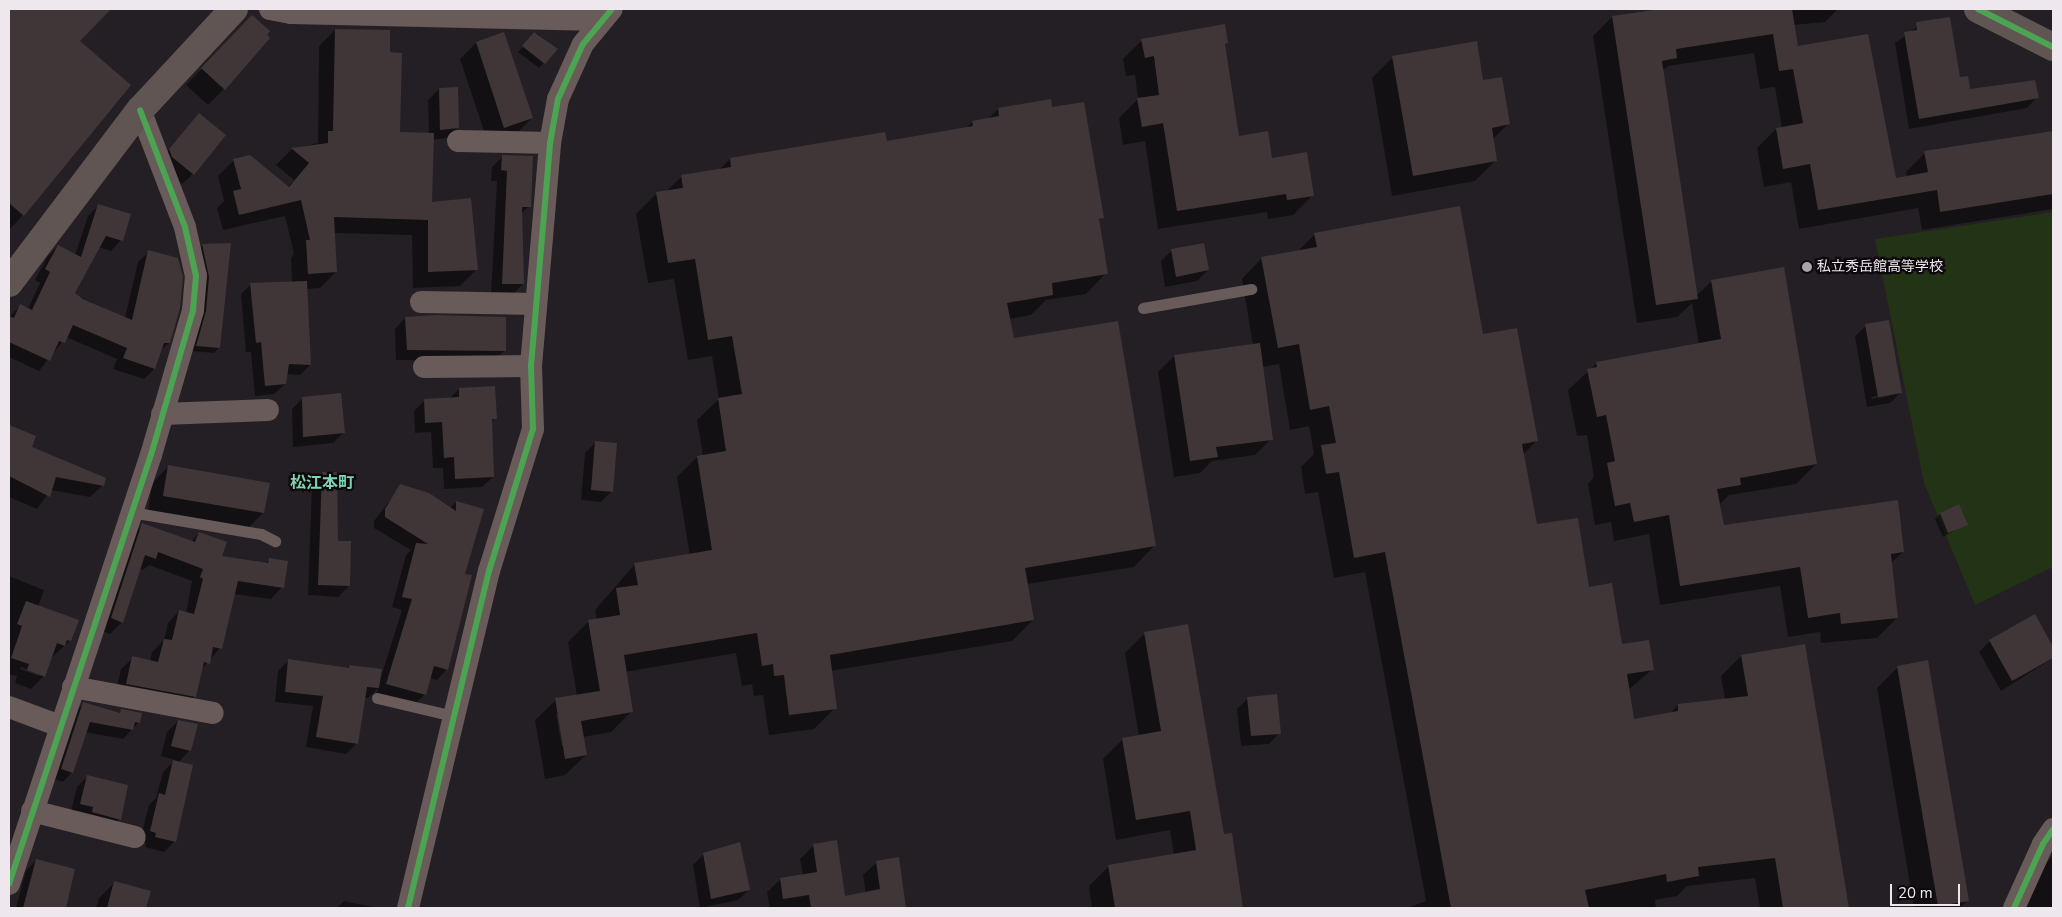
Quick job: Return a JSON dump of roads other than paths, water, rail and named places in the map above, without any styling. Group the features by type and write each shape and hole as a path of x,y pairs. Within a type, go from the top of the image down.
{"street":[{"path":"9,283 140,110 234,9"},
{"path":"270,9 291,13 606,14"},
{"path":"1978,9 2053,47"},
{"path":"408,908 489,571 533,429 531,366 550,143 558,99 583,44 606,14"},
{"path":"9,884 131,512 192,310 196,276 185,227 140,110"},
{"path":"458,140 550,143"},
{"path":"421,302 536,304"},
{"path":"424,367 531,366"},
{"path":"162,414 268,410"},
{"path":"73,687 212,714"},
{"path":"9,707 60,726"},
{"path":"32,810 136,837"},
{"path":"2014,908 2043,844 2053,829"}],"lane":[{"path":"1143,308 1251,289"},
{"path":"131,512 260,534 275,541"},
{"path":"377,698 454,716"}],"place":[{"name":"私立秀岳館高等学校","path":"1807,267"}],"district":[{"name":"松江本町","path":"322,483"}]}
